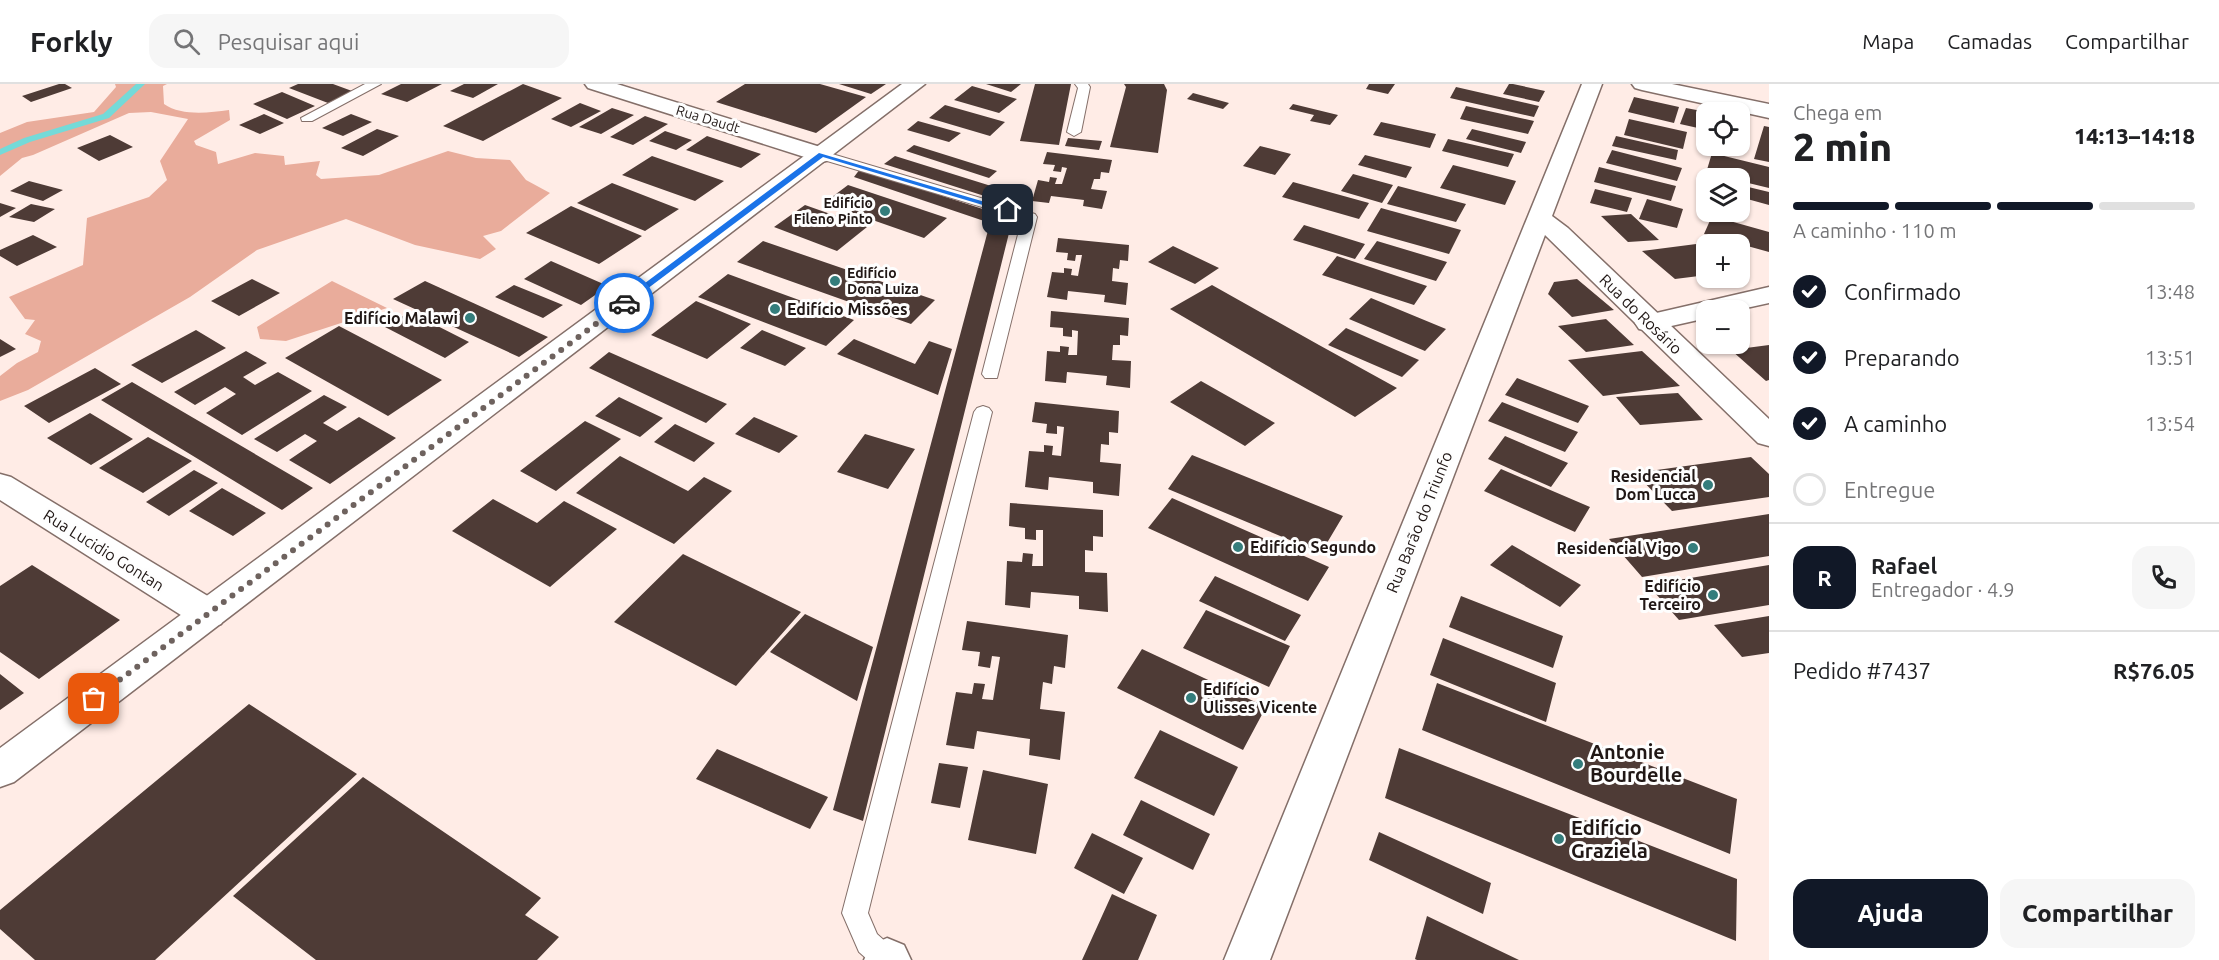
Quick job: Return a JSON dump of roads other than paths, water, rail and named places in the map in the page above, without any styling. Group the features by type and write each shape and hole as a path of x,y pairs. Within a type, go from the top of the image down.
{"street":[{"name":"Rua Daudt","path":"595,84 822,154"},
{"path":"0,770 915,84"},
{"name":"Rua Barão do Triunfo","path":"1247,960 1592,84"},
{"path":"1642,84 1769,111"},
{"name":"Rua do Rosário","path":"1539,218 1559,234 1769,436"},
{"path":"1649,323 1769,295"},
{"name":"Rua Lucidio Gontan","path":"0,485 208,614"}],"lane":[{"path":"307,118 375,84"},
{"path":"1074,132 1084,87 1081,84"},
{"path":"822,154 1030,217 991,374"},
{"path":"888,960 868,943 855,913 983,412"}],"waterway":[{"path":"0,152 27,140 106,116 141,84"}],"place":[{"name":"Edifício Fileno Pinto","path":"885,211"},
{"name":"Edifício Dona Luiza","path":"835,281"},
{"name":"Edifício Missões","path":"775,309"},
{"name":"Edifício Malawi","path":"470,318"},
{"name":"Residencial Dom Lucca","path":"1708,485"},
{"name":"Edifício Segundo","path":"1238,547"},
{"name":"Residencial Vigo","path":"1693,548"},
{"name":"Edifício Terceiro","path":"1713,595"},
{"name":"Edifício Ulisses Vicente","path":"1191,698"},
{"name":"Antonie Bourdelle","path":"1578,764"},
{"name":"Edifício Graziela","path":"1559,839"}]}
